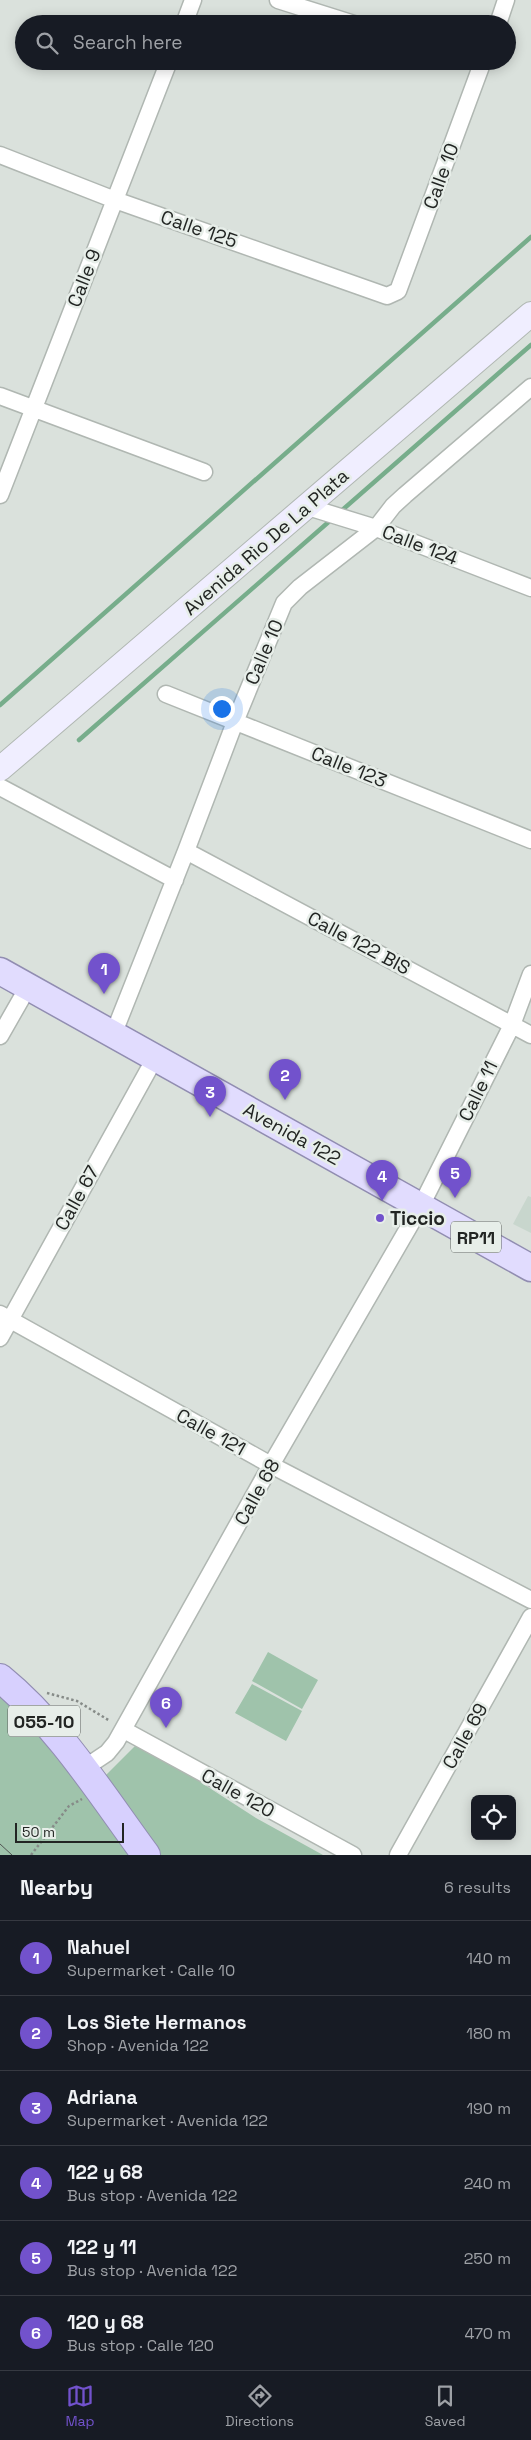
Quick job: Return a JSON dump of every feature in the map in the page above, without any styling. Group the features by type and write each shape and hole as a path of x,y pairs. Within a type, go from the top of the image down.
{"highway":[{"name":"055-10","path":"0,1678 22,1696 89,1777 146,1855"}],"main road":[{"name":"Avenida Rìo De La Plata","path":"0,769 317,510 531,314"},
{"name":"Avenida 122","path":"0,972 531,1268"}],"street":[{"path":"187,15 193,0"},
{"path":"278,0 326,15"},
{"path":"501,15 506,0"},
{"name":"Calle 9","path":"0,495 166,70"},
{"name":"Calle 10","path":"398,291 477,70"},
{"name":"Calle 125","path":"0,155 115,200 387,296 398,291"},
{"name":"Calle 10","path":"113,1035 235,722 284,603 300,587 376,528 405,494 531,387"},
{"path":"0,396 204,472"},
{"name":"Calle 124","path":"317,510 376,528 531,588"},
{"name":"Calle 123","path":"166,694 531,840"},
{"path":"0,787 175,880"},
{"name":"Calle 122 BIS","path":"186,851 531,1035"},
{"name":"Calle 11","path":"421,1206 512,1025 531,974"},
{"path":"0,1036 28,987"},
{"name":"Calle 67","path":"0,1338 5,1317 155,1058"},
{"name":"Calle 68","path":"89,1777 124,1730 272,1465 421,1206"},
{"name":"Calle 121","path":"5,1317 272,1465 531,1600"},
{"name":"Calle 69","path":"398,1855 531,1617"},
{"name":"Calle 120","path":"124,1730 353,1855"}],"path":[{"path":"22,1696 45,1693 77,1701 124,1730"},
{"path":"30,1855 69,1806 87,1796 89,1777"}],"shaded area":[{"path":"528,1196 531,1197 531,1233 513,1224"}],"green space":[{"path":"268,1652 318,1680 302,1709 252,1681"},
{"path":"252,1684 302,1711 286,1741 235,1713"},
{"path":"0,1695 16,1707 87,1796 130,1855 0,1855"},
{"path":"137,1744 157,1754 256,1818 323,1855 155,1855 101,1780"}],"waterway":[{"path":"0,705 531,237"},
{"path":"340,512 531,345"},
{"path":"79,740 332,519"}],"tram line":[{"path":"0,1844 12,1855"}],"place":[{"name":"Nahuel","path":"104,994"},
{"name":"Los Siete Hermanos","path":"285,1100"},
{"name":"Adriana","path":"210,1117"},
{"name":"122 y 11","path":"455,1198"},
{"name":"122 y 68","path":"382,1201"},
{"name":"Ticcio","path":"380,1218"},
{"name":"120 y 68","path":"166,1728"}]}
